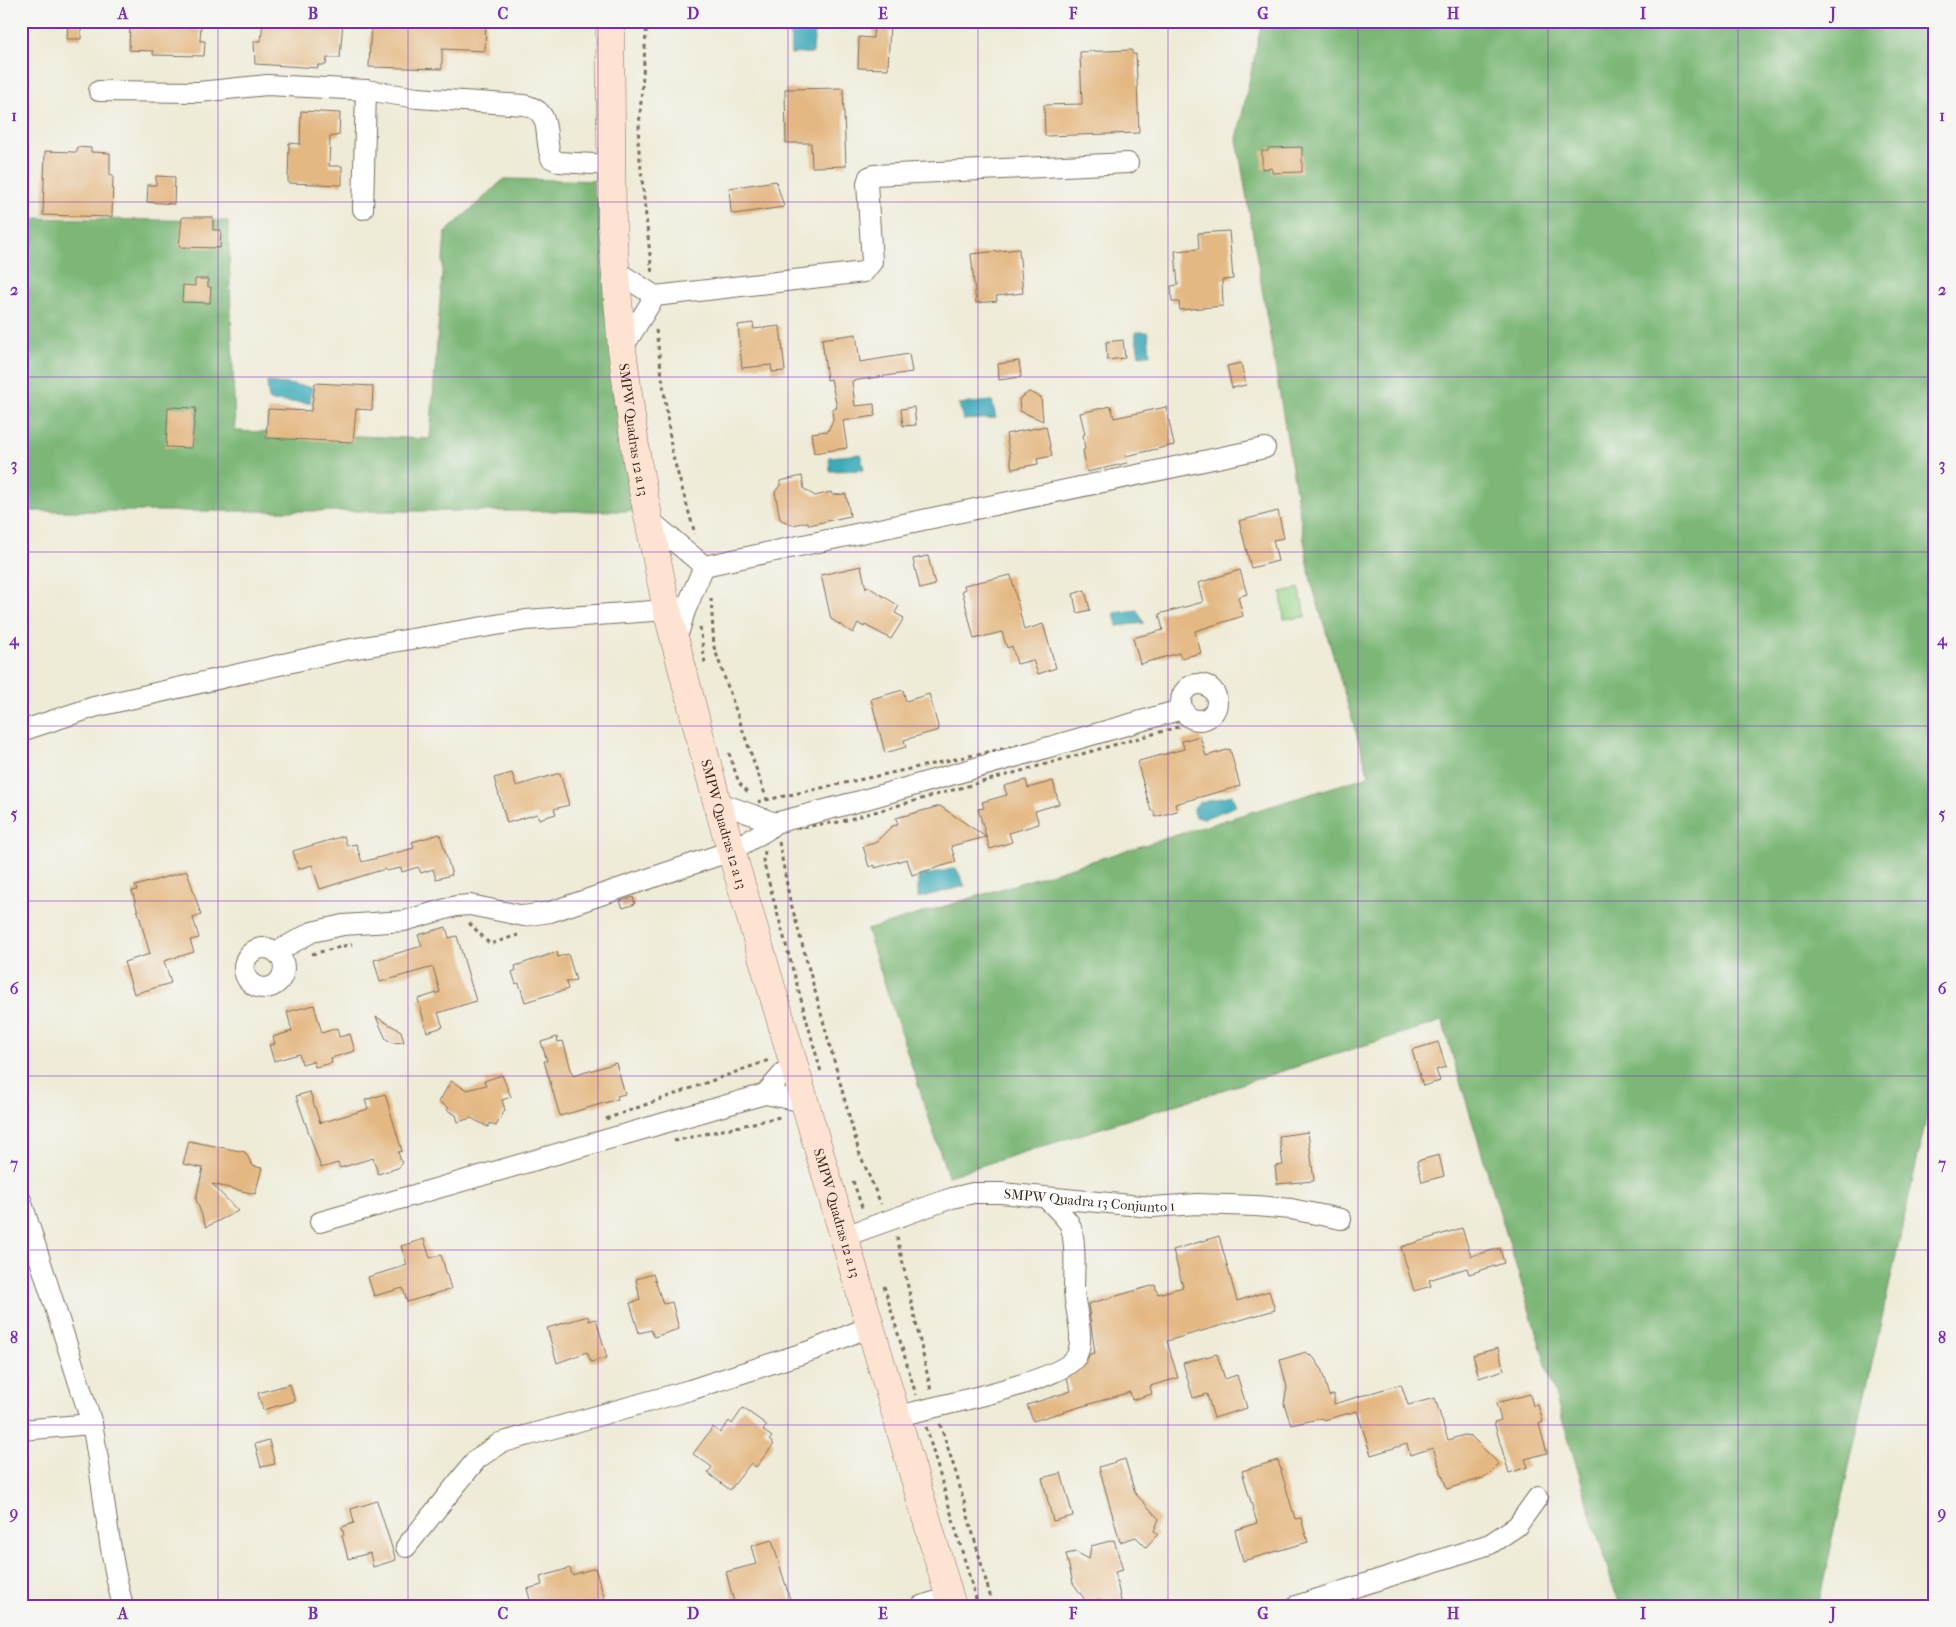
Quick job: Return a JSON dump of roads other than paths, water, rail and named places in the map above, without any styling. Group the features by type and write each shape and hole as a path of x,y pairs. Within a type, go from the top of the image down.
{"street":[{"name":"SMPW Quadras 12 a 13","path":"610,21 611,165 616,271 622,349 647,518 667,610 717,802 951,1601"},
{"path":"99,91 199,92 267,85 366,90 417,98 531,106 542,114 546,121 551,158 559,162 611,165"},
{"path":"363,208 366,90"},
{"path":"616,271 655,296 864,272 872,262 867,183 869,177 874,175 1128,163"},
{"path":"622,349 655,296"},
{"path":"704,566 1265,448"},
{"path":"647,518 704,566"},
{"path":"676,641 685,611 704,566"},
{"path":"21,731 104,705 345,650 526,620 667,610"},
{"path":"276,952 312,932 344,926 404,921 456,906 470,905 524,916 550,912 731,851 767,830 774,823 856,802 1183,709"},
{"path":"717,802 774,823"},
{"path":"765,1094 794,1061"},
{"path":"320,1222 765,1094 805,1102"},
{"name":"SMPW Quadra 13 Conjunto 1","path":"845,1236 968,1194 1001,1193 1152,1207 1197,1204 1256,1206 1290,1209 1341,1219"},
{"path":"897,1416 1025,1383 1055,1373 1075,1359 1080,1344 1075,1299 1072,1231 1064,1218 1046,1198"},
{"path":"21,1200 92,1424 98,1456 107,1536 123,1606"},
{"path":"406,1548 477,1459 500,1443 690,1390 813,1350 871,1326"},
{"path":"21,1430 92,1424"},
{"path":"1296,1606 1490,1544 1517,1526 1538,1497"},
{"path":"921,1606 951,1601"}],"water":[{"path":"790,21 815,21 813,53 791,54"},
{"path":"1135,332 1148,332 1150,355 1139,355"},
{"path":"267,382 312,387 310,403 269,401"},
{"path":"992,401 996,418 963,420 959,404"},
{"path":"861,454 864,470 830,471 829,457"},
{"path":"1137,610 1144,623 1117,626 1114,613"},
{"path":"1232,795 1236,806 1205,818 1195,817 1194,808 1200,801 1201,803"},
{"path":"956,868 965,886 918,898 918,877"}]}
